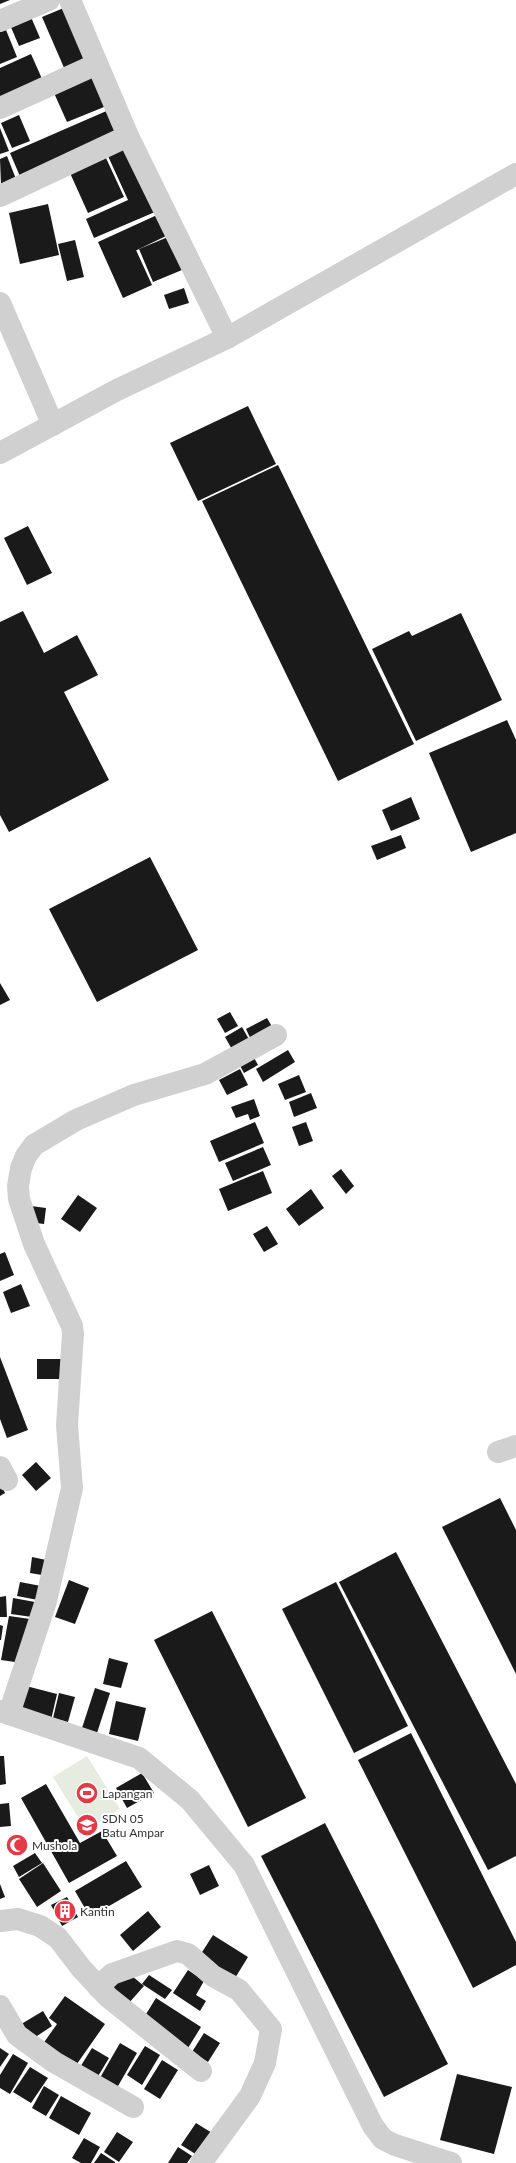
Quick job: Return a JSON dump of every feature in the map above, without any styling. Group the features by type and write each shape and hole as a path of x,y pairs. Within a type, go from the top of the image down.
{"street":[{"path":"0,22 49,0"},
{"path":"70,0 128,136 227,338"},
{"path":"0,108 97,64"},
{"path":"0,196 128,136"},
{"path":"0,453 117,390 227,338 516,174"},
{"path":"0,303 53,425"},
{"path":"276,1035 205,1074 134,1096 76,1120 34,1145 21,1168 18,1186 19,1199 34,1244 68,1315 73,1330 67,1425 72,1488 46,1601 5,1713 139,1758 190,1800 244,1864 373,2126 384,2139 395,2145 451,2163"},
{"path":"0,1921 18,1919 40,1926 58,1938 108,1997 202,2072"},
{"path":"98,1987 112,1974 177,1951 188,1954 213,1976 240,1990 271,2029 265,2063 250,2096 201,2163"},
{"path":"0,2006 17,2036 54,2062 133,2107"}],"shaded area":[{"name":"Lapangan","path":"87,1756 120,1809 86,1830 53,1777"}],"building":[{"path":"0,0 10,0 0,4"},
{"path":"66,7 89,59 65,70 42,17"},
{"path":"31,17 40,38 19,46 10,25"},
{"path":"6,30 17,57 0,64 0,32"},
{"path":"31,54 43,81 0,100 0,68"},
{"path":"94,71 109,105 67,122 54,93"},
{"path":"111,109 123,136 22,181 10,153"},
{"path":"19,115 30,141 12,148 1,123"},
{"path":"0,128 9,151 0,154"},
{"path":"127,148 155,212 94,238 86,219 128,200 108,156"},
{"path":"7,156 16,179 1,185 0,159"},
{"path":"106,158 124,197 88,213 70,173"},
{"path":"48,204 59,255 20,264 9,213"},
{"path":"157,215 166,236 136,250 152,285 123,298 98,242"},
{"path":"168,237 182,270 153,282 139,249"},
{"path":"75,240 84,277 67,281 58,244"},
{"path":"184,288 189,303 169,309 164,295"},
{"path":"248,406 276,464 198,501 170,443"},
{"path":"278,465 414,744 338,781 202,501"},
{"path":"28,526 52,573 27,585 4,538"},
{"path":"23,611 44,653 77,635 98,675 64,692 109,780 9,832 0,815 0,622"},
{"path":"461,613 502,700 416,741 372,649 409,631 412,636"},
{"path":"507,720 516,740 516,833 471,852 429,753"},
{"path":"411,797 420,819 391,831 382,810"},
{"path":"401,835 406,848 377,860 371,846"},
{"path":"150,857 198,950 97,1002 49,909"},
{"path":"0,983 10,1000 0,1005"},
{"path":"230,1012 238,1026 225,1033 217,1019"},
{"path":"267,1018 274,1030 252,1042 246,1029"},
{"path":"242,1027 251,1043 234,1053 225,1037"},
{"path":"288,1050 295,1062 263,1082 256,1069"},
{"path":"252,1054 258,1065 244,1073 238,1062"},
{"path":"240,1069 248,1085 227,1095 219,1080"},
{"path":"299,1075 306,1092 285,1100 278,1084"},
{"path":"311,1093 317,1108 294,1117 289,1102"},
{"path":"254,1099 260,1116 250,1120 248,1114 236,1118 231,1107"},
{"path":"255,1122 264,1143 219,1162 210,1141"},
{"path":"306,1122 313,1141 299,1146 292,1127"},
{"path":"263,1147 271,1165 233,1181 225,1163"},
{"path":"341,1169 354,1186 346,1194 332,1176"},
{"path":"263,1171 272,1193 228,1211 219,1189"},
{"path":"311,1189 324,1208 299,1226 286,1209"},
{"path":"78,1195 97,1208 80,1232 61,1219"},
{"path":"31,1206 46,1208 44,1224 29,1222"},
{"path":"267,1226 278,1244 264,1252 253,1234"},
{"path":"5,1252 14,1275 0,1281 0,1254"},
{"path":"21,1284 30,1306 11,1313 3,1292"},
{"path":"0,1357 28,1430 7,1438 0,1419"},
{"path":"37,1359 63,1359 62,1379 37,1379"},
{"path":"36,1462 51,1478 36,1491 22,1475"},
{"path":"0,1482 5,1493 0,1496"},
{"path":"500,1498 516,1530 516,1674 442,1527"},
{"path":"396,1552 516,1784 516,1856 488,1870 339,1582"},
{"path":"32,1557 51,1561 48,1576 30,1573"},
{"path":"69,1580 89,1588 75,1624 55,1617"},
{"path":"20,1582 41,1586 38,1600 17,1596"},
{"path":"336,1582 408,1726 354,1753 282,1609"},
{"path":"6,1596 7,1617 0,1617 0,1597"},
{"path":"13,1598 35,1602 32,1617 11,1614"},
{"path":"212,1611 306,1798 248,1827 154,1640"},
{"path":"9,1616 30,1619 22,1663 1,1660"},
{"path":"0,1625 3,1626 1,1640 0,1640"},
{"path":"109,1658 128,1663 121,1688 103,1684"},
{"path":"26,1686 57,1694 51,1720 20,1713"},
{"path":"95,1688 110,1693 97,1733 82,1728"},
{"path":"59,1693 75,1697 68,1722 53,1718"},
{"path":"116,1701 146,1708 138,1741 109,1734"},
{"path":"411,1733 516,1942 516,1965 473,1988 358,1760"},
{"path":"0,1756 4,1756 6,1784 0,1785"},
{"path":"142,1773 154,1793 127,1808 116,1788"},
{"path":"46,1784 80,1843 102,1831 117,1856 69,1883 21,1798"},
{"path":"9,1803 11,1826 0,1827 0,1804"},
{"path":"325,1823 448,2064 384,2097 261,1856"},
{"path":"35,1853 42,1863 19,1877 13,1866"},
{"path":"126,1861 142,1887 90,1917 75,1891"},
{"path":"43,1863 61,1891 37,1907 19,1879"},
{"path":"209,1865 219,1886 200,1895 190,1874"},
{"path":"0,1884 5,1897 0,1899"},
{"name":"Kantin","path":"67,1897 78,1917 62,1926 51,1905"},
{"path":"148,1911 161,1927 133,1951 120,1935"},
{"path":"213,1935 248,1957 232,1983 197,1960"},
{"path":"188,1970 204,1981 196,1995 206,2001 200,2011 173,1993"},
{"path":"126,1971 144,1986 128,2004 111,1989"},
{"path":"149,1975 172,1990 165,1999 142,1984"},
{"path":"65,1996 105,2024 72,2071 40,2048 57,2024 49,2018"},
{"path":"156,1998 201,2027 188,2048 143,2019"},
{"path":"43,2011 52,2026 28,2042 18,2026"},
{"path":"204,2033 220,2043 208,2062 192,2052"},
{"path":"120,2043 137,2053 114,2093 97,2083"},
{"path":"145,2046 160,2055 142,2085 127,2075"},
{"path":"0,2048 9,2054 0,2067"},
{"path":"92,2048 109,2058 94,2083 77,2072"},
{"path":"13,2054 28,2063 10,2094 0,2088 0,2075"},
{"path":"162,2060 178,2070 160,2099 144,2089"},
{"path":"30,2067 48,2078 31,2103 13,2092"},
{"path":"457,2074 512,2087 494,2154 440,2140"},
{"path":"44,2086 59,2095 46,2116 32,2108"},
{"path":"61,2096 91,2113 79,2135 49,2118"},
{"path":"196,2123 212,2133 197,2155 181,2145"},
{"path":"117,2132 133,2142 119,2162 104,2152"},
{"path":"84,2138 100,2147 91,2163 81,2163 72,2158"},
{"path":"178,2147 192,2156 187,2163 168,2163"},
{"path":"101,2153 115,2162 115,2163 94,2163"}],"place":[{"name":"Lapangan","path":"87,1793"},
{"name":"SDN 05 Batu Ampar","path":"87,1825"},
{"name":"Mushola","path":"17,1845"},
{"name":"Kantin","path":"65,1911"}]}
